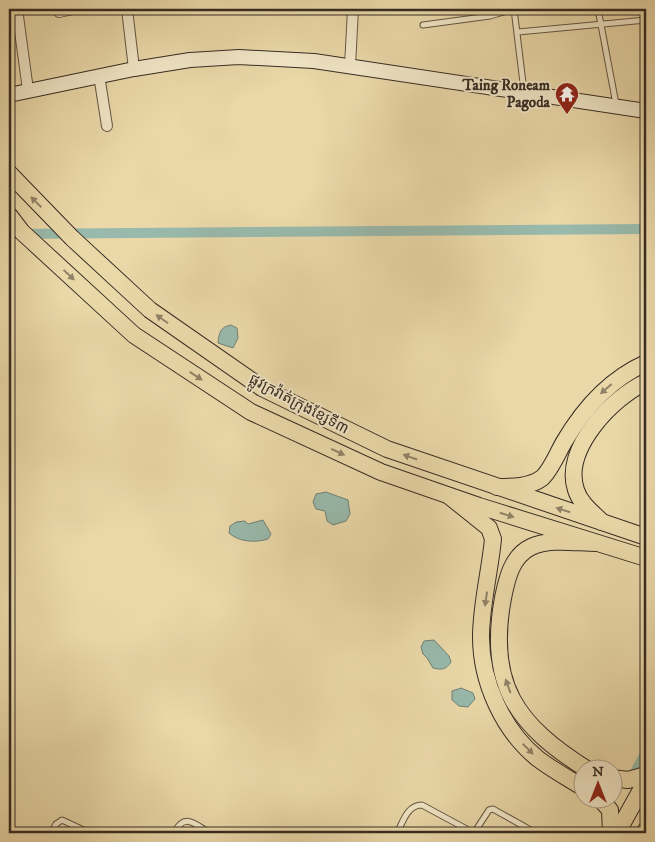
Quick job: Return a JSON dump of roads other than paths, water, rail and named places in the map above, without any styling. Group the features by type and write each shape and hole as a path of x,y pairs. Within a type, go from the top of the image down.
{"main road":[{"path":"9,95 134,68 190,60 239,57 314,60 646,111"},
{"name":"ផ្លូវក្រវ៉ាត់ក្រុងខ្សែទី៣","path":"9,173 69,234 150,310 262,388 387,449 646,538"},
{"name":"ផ្លូវក្រវ៉ាត់ក្រុងខ្សែទី៣","path":"9,215 28,237 134,335 252,412 381,472 449,496 646,558"},
{"path":"497,487 531,484 543,477 576,423 601,393 628,371 646,362"},
{"path":"602,522 580,499 575,488 576,460 589,433 614,402 631,389 646,382"},
{"path":"449,496 489,528 493,539 481,637 483,662 496,705 522,744 538,759 572,781"},
{"path":"573,760 545,741 526,722 512,698 497,645 504,591 513,562 532,546 542,544 596,543"},
{"path":"622,779 628,780 646,775"},
{"path":"617,833 646,781"},
{"path":"610,810 611,833"}],"street":[{"path":"17,9 28,90"},
{"path":"59,12 73,9"},
{"path":"127,9 134,68"},
{"path":"350,66 353,9"},
{"path":"99,75 107,126"}],"lane":[{"path":"422,25 490,16 514,9 524,92"},
{"path":"598,9 617,107"},
{"path":"518,32 646,20"},
{"path":"397,833 411,807 416,805 422,805 474,833 489,810 493,809 536,833"},
{"path":"50,833 56,824 62,820 90,833"},
{"path":"174,833 179,823 189,821 210,833"}],"waterway":[{"path":"9,234 646,229"},
{"path":"634,774 646,752"}],"place":[{"name":"Taing Roneam Pagoda","path":"567,115"}]}
